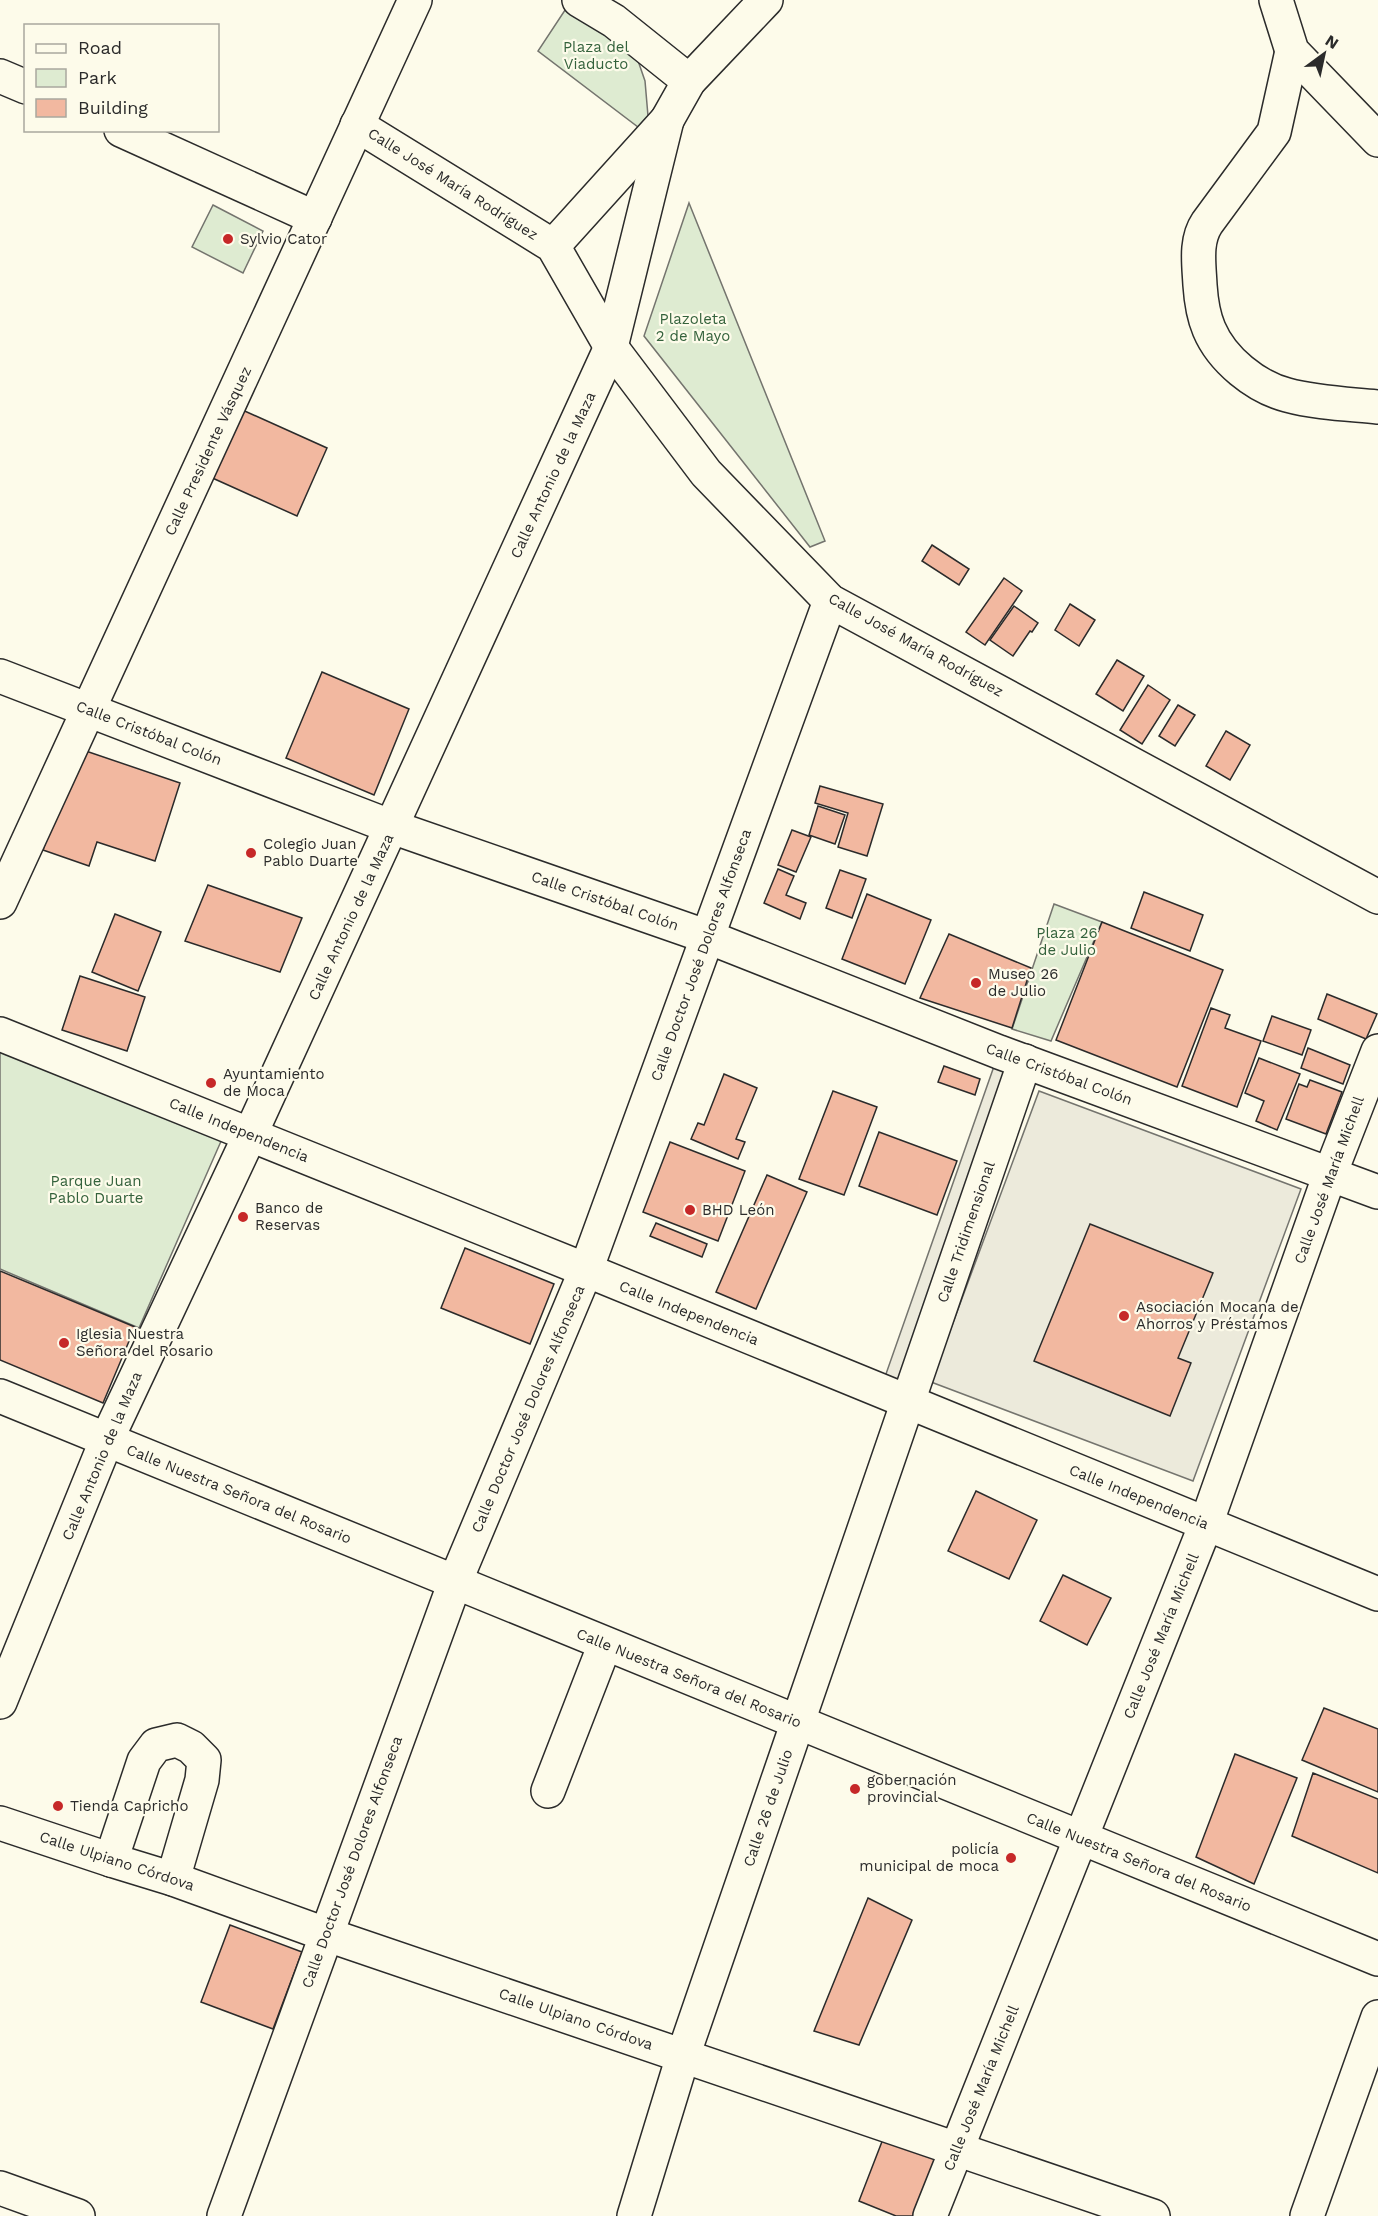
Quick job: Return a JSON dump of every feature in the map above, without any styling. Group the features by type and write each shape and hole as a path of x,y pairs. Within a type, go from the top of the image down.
{"street":[{"name":"Calle Presidente Vásquez","path":"0,902 415,0"},
{"path":"579,0 614,21 688,81"},
{"name":"Calle Antonio de la Maza","path":"553,246 667,120 688,81 766,0"},
{"path":"1276,0 1292,51 1378,140"},
{"path":"1292,51 1274,132 1207,223 1201,235 1199,263 1203,312 1210,332 1230,360 1254,380 1268,388 1289,396 1378,407"},
{"path":"0,76 24,86"},
{"name":"Calle Antonio de la Maza","path":"0,1702 107,1439 250,1135 611,347 667,120"},
{"name":"Calle José María Rodríguez","path":"357,125 553,246 611,347 706,473 830,601 1378,897"},
{"path":"125,132 315,218"},
{"name":"Calle Doctor José Dolores Alfonseca","path":"224,2216 455,1582 586,1270 830,601"},
{"name":"Calle Cristóbal Colón","path":"0,676 392,827 708,938 1025,1061 1378,1192"},
{"name":"Calle Independencia","path":"0,1034 586,1270 1378,1594"},
{"name":"Calle José María Michell","path":"930,2216 1206,1524 1329,1174 1378,1051"},
{"name":"Calle Tridimensional","path":"907,1402 1025,1061"},
{"name":"Calle Nuestra Señora del Rosario","path":"0,1396 1378,1959"},
{"name":"Calle 26 de Julio","path":"634,2216 683,2056 907,1402"},
{"path":"548,1791 605,1644"},
{"path":"111,1860 144,1761 156,1745 177,1740 192,1747 204,1760 202,1780 173,1879"},
{"name":"Calle Ulpiano Córdova","path":"0,1823 173,1879 326,1934 1153,2216"},
{"path":"1307,2216 1378,2017"},
{"path":"0,2188 78,2216"}],"green space":[{"name":"Plaza del Viaducto","path":"571,1 635,52 645,81 648,116 638,127 538,51"},
{"name":"Plazoleta 2 de Mayo","path":"689,203 825,541 810,547 644,336"},
{"name":"Sylvio Cator","path":"213,205 263,231 243,273 192,247"},
{"name":"Plaza 26 de Julio","path":"1054,904 1102,922 1051,1041 1012,1029"},
{"name":"Parque Juan Pablo Duarte","path":"0,1048 222,1139 139,1328 0,1269"}],"shaded area":[{"path":"999,1052 1037,1066 921,1408 880,1391"},
{"path":"1039,1091 1301,1189 1193,1481 931,1382"}],"building":[{"path":"238,408 327,448 297,516 208,476"},
{"path":"932,545 969,569 959,585 922,561"},
{"path":"1004,578 1022,591 985,645 966,632"},
{"path":"1070,604 1095,620 1079,646 1055,630"},
{"path":"1014,606 1038,623 1013,656 990,640"},
{"path":"1117,660 1144,676 1123,711 1096,694"},
{"path":"322,672 409,709 374,795 286,758"},
{"path":"1148,685 1170,700 1142,744 1120,730"},
{"path":"1178,705 1195,715 1175,746 1159,736"},
{"path":"1226,731 1250,745 1230,780 1206,766"},
{"path":"77,748 180,783 155,861 97,842 89,866 43,850"},
{"path":"820,786 883,804 867,856 838,847 848,813 815,803"},
{"path":"818,806 845,815 835,844 809,835"},
{"path":"792,830 811,837 796,872 778,865"},
{"path":"778,869 794,876 786,895 806,903 800,919 764,903"},
{"path":"840,870 866,879 852,918 826,908"},
{"path":"208,885 302,918 280,972 185,941"},
{"path":"1144,892 1203,915 1190,951 1131,928"},
{"path":"867,894 931,920 905,984 842,959"},
{"path":"115,914 161,932 138,991 92,972"},
{"path":"1102,922 1223,970 1177,1087 1056,1040"},
{"name":"Museo 26 de Julio","path":"949,934 1031,968 1012,1028 920,998"},
{"path":"80,976 145,997 127,1051 62,1030"},
{"path":"1327,994 1377,1014 1366,1039 1318,1019"},
{"path":"1211,1008 1230,1015 1225,1028 1261,1041 1237,1107 1182,1086"},
{"path":"1272,1016 1311,1030 1302,1055 1263,1041"},
{"path":"1308,1048 1350,1065 1343,1084 1301,1068"},
{"path":"1259,1058 1300,1074 1277,1130 1256,1121 1264,1101 1245,1093"},
{"path":"944,1066 980,1079 975,1095 938,1082"},
{"path":"724,1074 757,1088 736,1139 745,1142 738,1159 691,1139 698,1123 704,1125"},
{"path":"1310,1080 1342,1092 1326,1134 1286,1119 1299,1084 1307,1087"},
{"path":"833,1091 877,1107 844,1195 799,1179"},
{"path":"879,1132 957,1161 937,1215 859,1186"},
{"path":"670,1142 745,1171 718,1241 643,1212"},
{"path":"767,1175 807,1192 756,1309 716,1292"},
{"path":"656,1223 707,1244 702,1257 650,1236"},
{"name":"Asociación Mocana de Ahorros y Préstamos","path":"1090,1224 1213,1273 1178,1358 1191,1363 1170,1416 1034,1361"},
{"path":"465,1248 554,1284 530,1344 441,1308"},
{"name":"Iglesia Nuestra Señora del Rosario","path":"0,1271 135,1327 103,1403 0,1360"},
{"path":"976,1491 1037,1520 1009,1579 948,1551"},
{"path":"1063,1575 1111,1598 1087,1645 1040,1621"},
{"path":"1324,1708 1378,1729 1378,1792 1302,1760"},
{"path":"1235,1754 1297,1778 1254,1884 1196,1857"},
{"path":"1313,1773 1378,1799 1378,1873 1292,1836"},
{"path":"868,1898 912,1920 859,2045 814,2031"},
{"path":"230,1925 302,1952 273,2029 201,2002"},
{"path":"883,2139 943,2162 922,2216 896,2216 859,2201"}],"place":[{"name":"Sylvio Cator","path":"228,239"},
{"name":"Colegio Juan Pablo Duarte","path":"251,853"},
{"name":"Museo 26 de Julio","path":"976,983"},
{"name":"Ayuntamiento de Moca","path":"211,1083"},
{"name":"BHD León","path":"690,1210"},
{"name":"Banco de Reservas","path":"243,1217"},
{"name":"Asociación Mocana de Ahorros y Préstamos","path":"1124,1316"},
{"name":"Iglesia Nuestra Señora del Rosario","path":"64,1343"},
{"name":"gobernación provincial","path":"855,1789"},
{"name":"Tienda Capricho","path":"58,1806"},
{"name":"policía municipal de moca","path":"1011,1858"}]}
